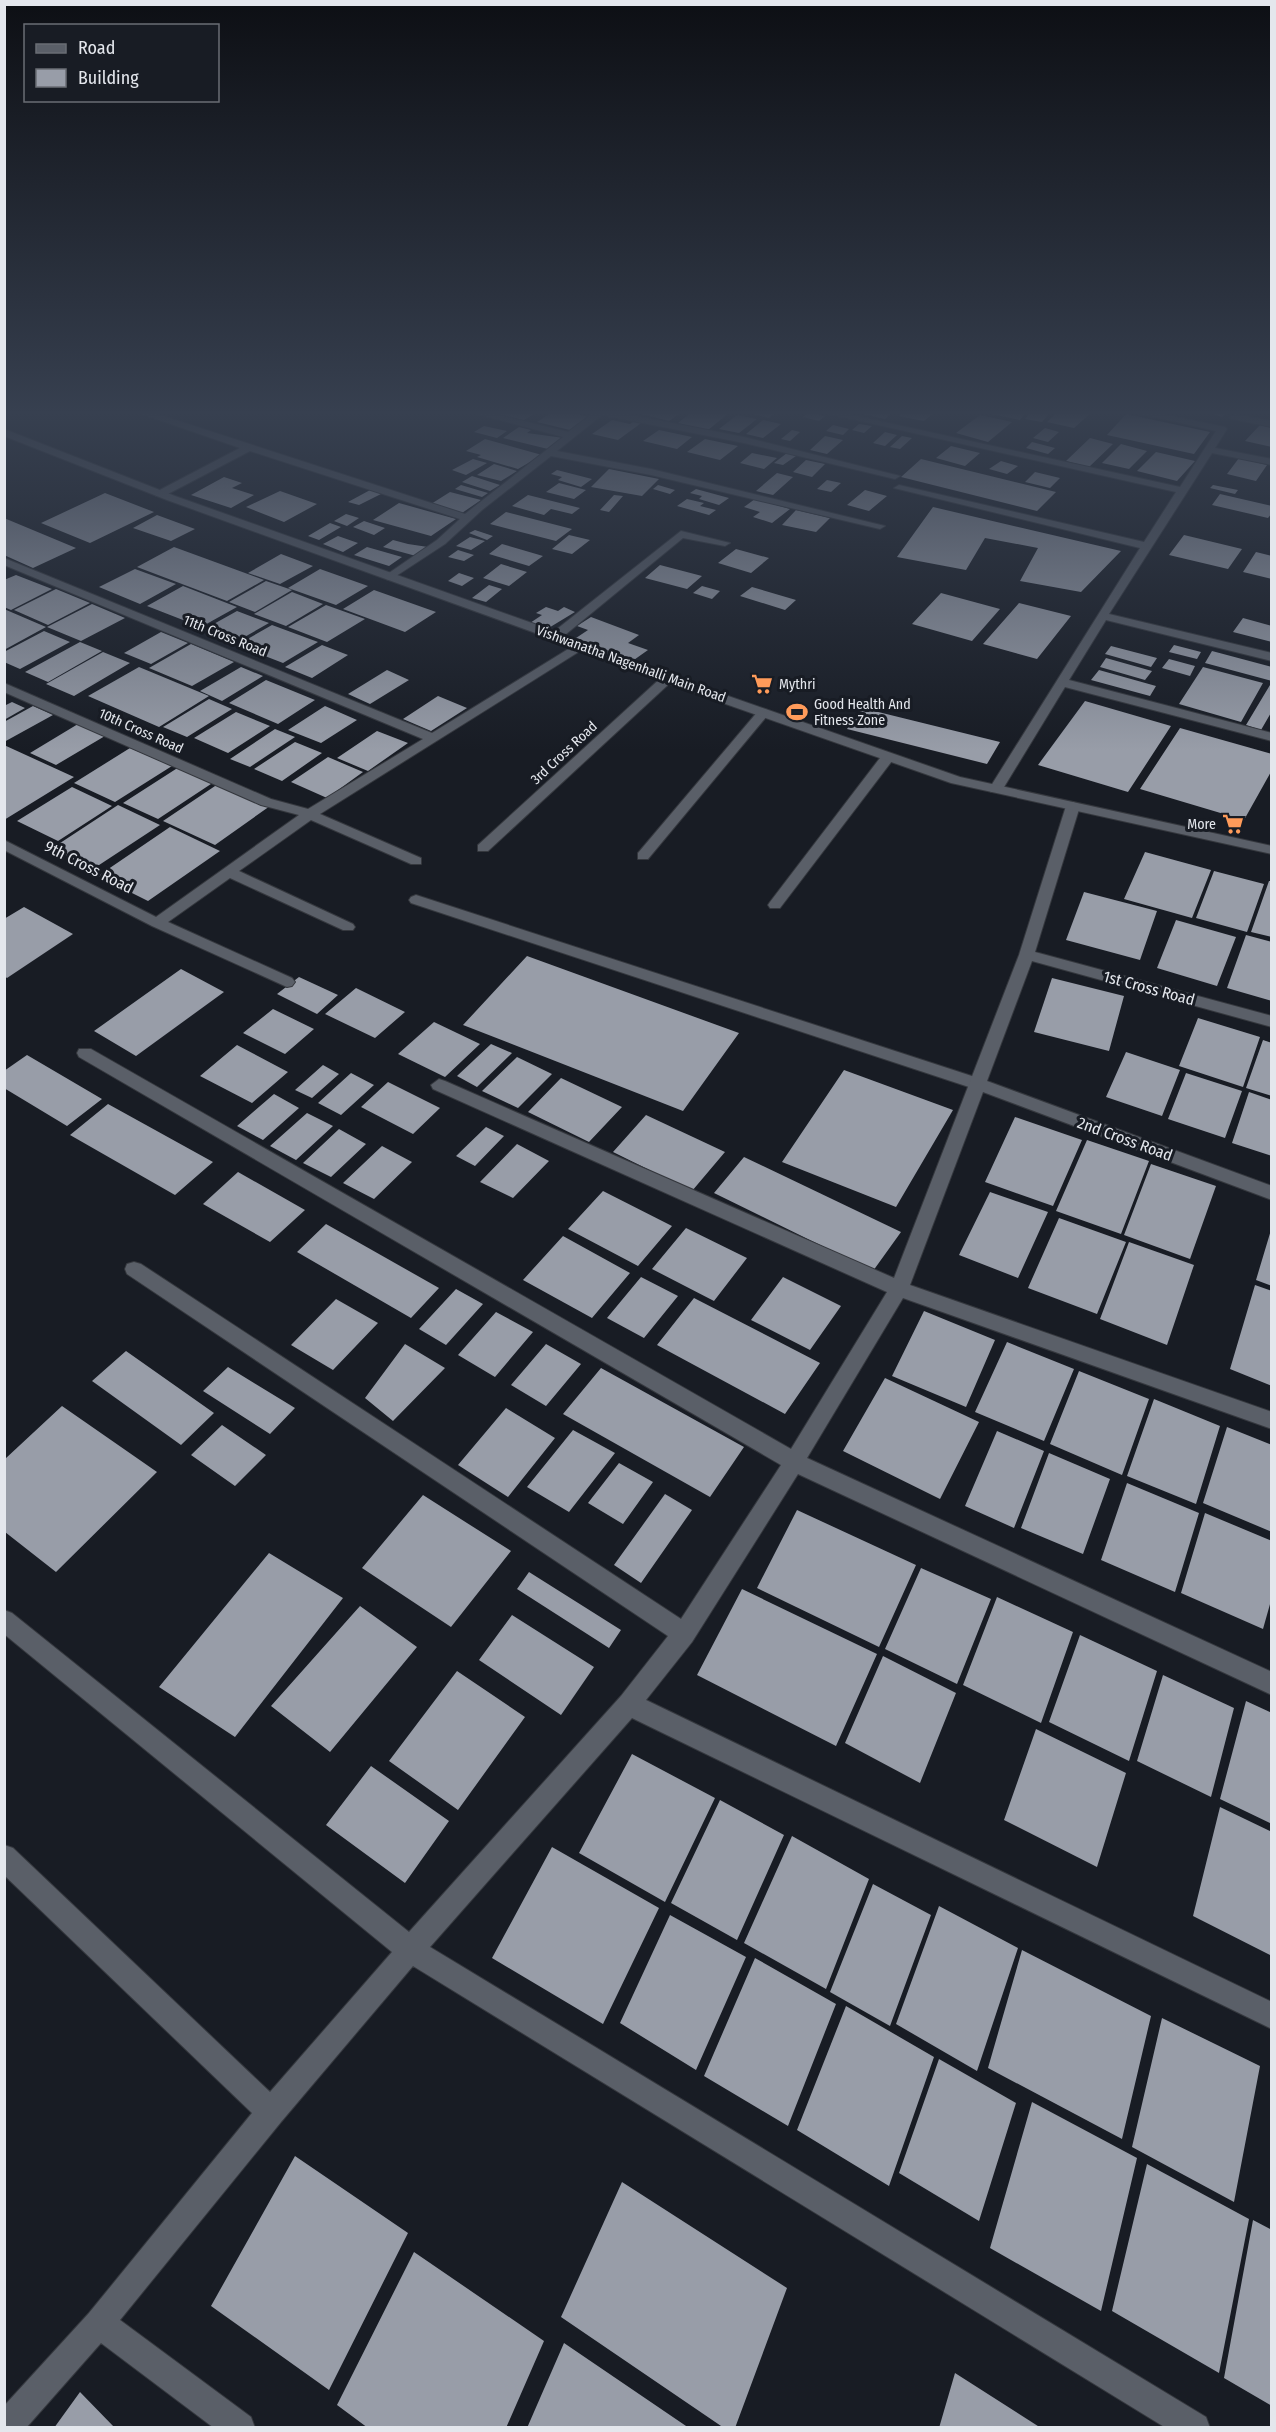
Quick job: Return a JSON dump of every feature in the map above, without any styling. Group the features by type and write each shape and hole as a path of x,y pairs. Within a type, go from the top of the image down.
{"street":[{"name":"Vishwanatha Nagenhalli Main Road","path":"244,524 556,636 666,679 956,780 1272,850"},
{"path":"390,577 441,543 460,524"},
{"path":"874,524 880,526"},
{"path":"1054,524 1146,546"},
{"path":"996,789 1159,524"},
{"path":"556,636 681,534 725,543"},
{"name":"11th Cross Road","path":"4,561 434,739"},
{"path":"1102,616 1272,657"},
{"path":"157,923 310,814 582,646"},
{"name":"3rd Cross Road","path":"483,848 666,679"},
{"path":"1062,682 1272,737"},
{"name":"10th Cross Road","path":"4,687 266,802 310,814 416,861"},
{"path":"643,856 763,713"},
{"path":"775,905 888,757"},
{"path":"5,2427 99,2323 271,2112 410,1950 628,1704 684,1634 794,1462 899,1289 1027,955 1073,806"},
{"name":"9th Cross Road","path":"4,844 157,923 287,982"},
{"path":"229,872 348,927"},
{"name":"2nd Cross Road","path":"416,900 978,1084 1272,1193"},
{"name":"1st Cross Road","path":"1027,955 1272,1022"},
{"path":"85,1053 794,1462 1272,1684"},
{"path":"439,1085 899,1289 1272,1421"},
{"path":"134,1269 684,1634"},
{"path":"4,1620 410,1950 1196,2427"},
{"path":"628,1704 1272,2016"},
{"path":"4,1857 271,2112"},
{"path":"99,2323 240,2427"}],"building":[{"path":"4,524 20,524 76,548 33,568 4,555"},
{"path":"45,524 128,524 90,543"},
{"path":"139,524 183,524 195,529 171,541 133,528"},
{"path":"327,524 341,527 319,540 308,536"},
{"path":"358,524 374,524 385,528 374,535 353,527"},
{"path":"389,524 448,524 431,536"},
{"path":"492,524 555,524 572,529 556,541"},
{"path":"782,524 824,524 816,532"},
{"path":"920,524 1008,524 1121,551 1081,592 1020,581 1038,548 985,538 966,570 897,557"},
{"path":"475,530 493,536 487,540 469,533"},
{"path":"569,535 590,540 572,554 552,549"},
{"path":"1184,535 1242,549 1228,569 1169,555"},
{"path":"338,536 358,543 343,552 323,544"},
{"path":"470,537 485,541 471,550 456,546"},
{"path":"393,540 428,547 416,556 383,547"},
{"path":"502,544 543,556 529,566 489,554"},
{"path":"174,547 264,580 227,601 137,567"},
{"path":"367,547 402,557 389,566 354,555"},
{"path":"736,549 769,558 751,573 718,563"},
{"path":"458,550 474,555 464,561 448,557"},
{"path":"1256,552 1272,556 1272,579 1243,572"},
{"path":"281,554 313,566 280,584 248,573"},
{"path":"501,564 527,572 509,586 483,578"},
{"path":"660,565 702,576 687,589 645,578"},
{"path":"135,569 176,584 140,604 99,587"},
{"path":"320,569 368,586 336,605 288,588"},
{"path":"459,573 474,578 462,586 448,581"},
{"path":"16,575 52,589 11,610 4,607 4,580"},
{"path":"266,581 292,590 255,612 229,602"},
{"path":"489,585 502,589 486,602 472,598"},
{"path":"183,586 237,607 201,627 147,606"},
{"path":"702,586 720,591 712,599 693,593"},
{"path":"752,587 796,600 785,610 740,596"},
{"path":"56,589 90,603 48,625 14,610"},
{"path":"374,590 436,612 405,632 343,609"},
{"path":"292,592 323,604 286,626 254,614"},
{"path":"941,593 1000,609 972,641 912,624"},
{"path":"1019,603 1071,616 1037,659 983,644"},
{"path":"92,604 125,618 81,641 47,627"},
{"path":"326,605 365,619 327,642 288,627"},
{"path":"546,607 558,611 564,607 575,612 547,629 530,623 542,615 536,613"},
{"path":"4,609 46,627 4,650"},
{"path":"237,611 269,623 234,643 203,630"},
{"path":"591,617 639,635 628,643 648,650 631,662 573,640 588,630 577,626"},
{"path":"1243,618 1272,626 1272,642 1233,632"},
{"path":"272,625 318,642 283,663 237,645"},
{"path":"44,631 70,642 20,669 4,662 4,652"},
{"path":"161,632 188,643 151,664 124,653"},
{"path":"80,642 102,651 48,682 25,672"},
{"path":"191,644 234,662 192,686 149,668"},
{"path":"322,645 348,655 312,678 285,667"},
{"path":"1174,645 1201,652 1197,659 1169,652"},
{"path":"1111,646 1157,658 1151,667 1105,654"},
{"path":"1212,651 1272,667 1272,681 1205,663"},
{"path":"103,652 130,663 74,696 46,684"},
{"path":"1106,658 1152,671 1145,680 1100,667"},
{"path":"1169,659 1195,666 1190,676 1162,668"},
{"path":"139,667 209,696 159,727 88,696"},
{"path":"241,667 263,676 222,701 200,691"},
{"path":"1203,667 1263,683 1241,722 1179,704"},
{"path":"387,670 409,680 370,704 348,694"},
{"path":"1099,670 1156,686 1150,696 1091,680"},
{"path":"266,680 315,700 278,724 229,703"},
{"path":"1270,685 1272,711 1261,730 1246,725"},
{"path":"438,696 467,708 431,731 403,719"},
{"path":"209,699 232,709 187,737 163,727"},
{"path":"1085,701 1171,726 1128,792 1038,765"},
{"path":"12,702 25,708 4,720 4,706"},
{"path":"33,706 53,715 4,742 4,722"},
{"path":"325,706 357,720 321,743 288,730"},
{"path":"862,708 1000,742 987,764 847,729"},
{"path":"236,712 270,726 228,753 194,738"},
{"path":"78,724 105,736 56,765 30,753"},
{"path":"1180,728 1272,754 1272,770 1244,820 1140,789"},
{"path":"275,729 295,737 250,767 230,759"},
{"path":"377,731 408,743 368,771 337,758"},
{"path":"295,742 322,753 282,781 254,769"},
{"path":"4,745 74,777 4,820"},
{"path":"130,748 172,766 115,802 74,783"},
{"path":"328,757 363,772 327,798 291,782"},
{"path":"179,767 214,782 158,819 123,803"},
{"path":"218,784 270,806 215,845 163,821"},
{"path":"72,787 112,806 58,841 17,821"},
{"path":"118,805 160,825 93,869 51,849"},
{"path":"170,827 220,851 148,901 98,876"},
{"path":"1145,852 1211,870 1192,918 1124,899"},
{"path":"1214,871 1264,884 1247,932 1196,918"},
{"path":"1269,881 1272,881 1272,937 1251,932"},
{"path":"1084,892 1157,911 1140,960 1066,940"},
{"path":"24,907 73,934 7,978 4,976 4,919"},
{"path":"1176,920 1236,937 1217,986 1157,968"},
{"path":"1246,935 1272,942 1272,1001 1227,988"},
{"path":"527,956 739,1033 683,1111 463,1025"},
{"path":"181,969 224,992 136,1056 94,1031"},
{"path":"299,977 338,995 317,1014 277,994"},
{"path":"1052,978 1124,996 1109,1051 1034,1032"},
{"path":"356,988 405,1012 375,1038 325,1014"},
{"path":"273,1009 314,1029 285,1054 243,1033"},
{"path":"1198,1018 1260,1037 1243,1087 1179,1066"},
{"path":"434,1022 480,1044 445,1077 398,1054"},
{"path":"1263,1040 1272,1043 1272,1096 1246,1088"},
{"path":"491,1044 512,1053 477,1087 457,1076"},
{"path":"237,1045 288,1072 252,1103 200,1076"},
{"path":"1126,1052 1180,1070 1162,1116 1106,1097"},
{"path":"27,1055 102,1099 67,1126 4,1088 4,1071"},
{"path":"517,1057 552,1074 518,1108 482,1091"},
{"path":"323,1065 339,1074 312,1098 295,1090"},
{"path":"844,1070 953,1110 896,1207 782,1162"},
{"path":"351,1073 374,1085 341,1115 318,1103"},
{"path":"1186,1073 1242,1091 1225,1138 1168,1119"},
{"path":"561,1078 622,1107 589,1142 528,1112"},
{"path":"388,1082 440,1108 413,1134 361,1107"},
{"path":"1249,1092 1272,1100 1272,1156 1232,1143"},
{"path":"274,1094 299,1108 263,1140 237,1126"},
{"path":"108,1104 213,1162 175,1195 70,1135"},
{"path":"307,1113 333,1126 296,1160 270,1146"},
{"path":"646,1115 725,1152 692,1191 613,1152"},
{"path":"1015,1117 1082,1140 1053,1206 985,1182"},
{"path":"486,1127 504,1136 475,1166 456,1156"},
{"path":"339,1129 366,1144 331,1177 303,1163"},
{"path":"1087,1140 1149,1161 1121,1234 1056,1211"},
{"path":"517,1144 549,1161 513,1198 480,1182"},
{"path":"382,1146 412,1162 374,1199 343,1183"},
{"path":"744,1157 901,1232 873,1271 714,1193"},
{"path":"1151,1164 1216,1186 1190,1259 1124,1235"},
{"path":"238,1172 305,1210 270,1242 203,1204"},
{"path":"603,1191 672,1226 638,1266 568,1229"},
{"path":"990,1192 1048,1212 1018,1278 959,1255"},
{"path":"1059,1218 1126,1242 1097,1314 1028,1288"},
{"path":"326,1224 439,1288 411,1318 297,1252"},
{"path":"686,1228 747,1258 714,1301 652,1269"},
{"path":"1272,1230 1272,1286 1256,1280"},
{"path":"563,1236 630,1273 592,1318 523,1280"},
{"path":"1129,1242 1194,1265 1167,1345 1100,1319"},
{"path":"641,1277 678,1296 644,1338 607,1318"},
{"path":"783,1277 841,1306 810,1350 751,1320"},
{"path":"1255,1285 1272,1291 1272,1386 1230,1369"},
{"path":"456,1289 483,1304 446,1345 419,1329"},
{"path":"694,1298 820,1363 785,1414 657,1345"},
{"path":"336,1299 378,1323 333,1370 291,1345"},
{"path":"924,1311 995,1340 966,1407 892,1376"},
{"path":"496,1312 533,1332 495,1377 458,1355"},
{"path":"1007,1342 1074,1369 1044,1441 975,1412"},
{"path":"405,1344 445,1368 393,1421 365,1398"},
{"path":"546,1344 581,1364 546,1406 511,1385"},
{"path":"126,1351 214,1413 181,1445 92,1381"},
{"path":"228,1367 295,1408 270,1434 203,1391"},
{"path":"601,1368 744,1447 710,1497 563,1414"},
{"path":"1079,1371 1149,1399 1122,1475 1050,1444"},
{"path":"885,1378 979,1422 940,1499 843,1451"},
{"path":"1154,1399 1220,1426 1196,1504 1127,1476"},
{"path":"62,1406 157,1472 56,1572 5,1532 5,1459"},
{"path":"506,1408 555,1438 508,1497 458,1465"},
{"path":"222,1425 266,1455 235,1486 191,1455"},
{"path":"1227,1427 1272,1445 1272,1532 1203,1503"},
{"path":"573,1430 615,1453 569,1512 527,1487"},
{"path":"997,1431 1044,1451 1014,1528 965,1506"},
{"path":"1049,1453 1110,1479 1083,1554 1021,1528"},
{"path":"619,1463 653,1482 623,1524 588,1503"},
{"path":"1127,1483 1199,1513 1175,1592 1101,1560"},
{"path":"665,1494 692,1510 641,1583 614,1565"},
{"path":"423,1495 511,1551 451,1627 362,1568"},
{"path":"797,1510 916,1565 879,1647 757,1588"},
{"path":"1205,1513 1272,1541 1272,1597 1263,1629 1181,1593"},
{"path":"269,1553 343,1598 235,1737 159,1687"},
{"path":"921,1568 991,1599 957,1684 885,1649"},
{"path":"529,1572 621,1630 609,1648 517,1589"},
{"path":"742,1589 877,1654 836,1746 697,1675"},
{"path":"997,1597 1073,1632 1041,1723 963,1685"},
{"path":"360,1606 417,1647 330,1752 271,1706"},
{"path":"512,1615 594,1667 561,1715 479,1660"},
{"path":"1080,1635 1157,1671 1129,1761 1049,1722"},
{"path":"883,1656 956,1693 920,1783 845,1743"},
{"path":"457,1671 525,1717 458,1810 389,1761"},
{"path":"1163,1675 1234,1708 1211,1797 1137,1761"},
{"path":"1246,1701 1272,1713 1272,1824 1220,1799"},
{"path":"1036,1729 1126,1773 1097,1867 1004,1820"},
{"path":"632,1754 715,1798 665,1902 579,1853"},
{"path":"371,1766 449,1821 405,1883 326,1825"},
{"path":"720,1800 784,1835 737,1940 671,1903"},
{"path":"1220,1807 1272,1832 1272,1956 1193,1916"},
{"path":"792,1836 869,1879 826,1989 744,1943"},
{"path":"552,1847 659,1908 603,2024 492,1958"},
{"path":"873,1884 931,1915 890,2026 830,1992"},
{"path":"939,1906 1018,1948 977,2071 896,2024"},
{"path":"670,1915 746,1957 696,2070 620,2023"},
{"path":"1022,1950 1151,2016 1122,2139 988,2068"},
{"path":"755,1958 836,2004 788,2126 704,2076"},
{"path":"846,2006 934,2057 889,2186 797,2130"},
{"path":"1162,2018 1260,2066 1234,2202 1132,2147"},
{"path":"939,2059 1016,2103 979,2221 899,2173"},
{"path":"1032,2102 1137,2158 1101,2311 990,2248"},
{"path":"295,2156 408,2233 329,2390 211,2306"},
{"path":"1147,2164 1249,2219 1219,2373 1112,2311"},
{"path":"622,2182 787,2288 735,2428 724,2428 561,2317"},
{"path":"1253,2220 1272,2230 1272,2406 1224,2378"},
{"path":"414,2252 544,2341 506,2428 368,2428 337,2405"},
{"path":"564,2343 689,2428 527,2428"},
{"path":"955,2373 1041,2428 939,2428"},
{"path":"80,2392 115,2428 54,2428"}],"place":[{"name":"Mythri","path":"762,684"},
{"name":"Good Health And Fitness Zone","path":"797,712"},
{"name":"More","path":"1233,824"}]}
